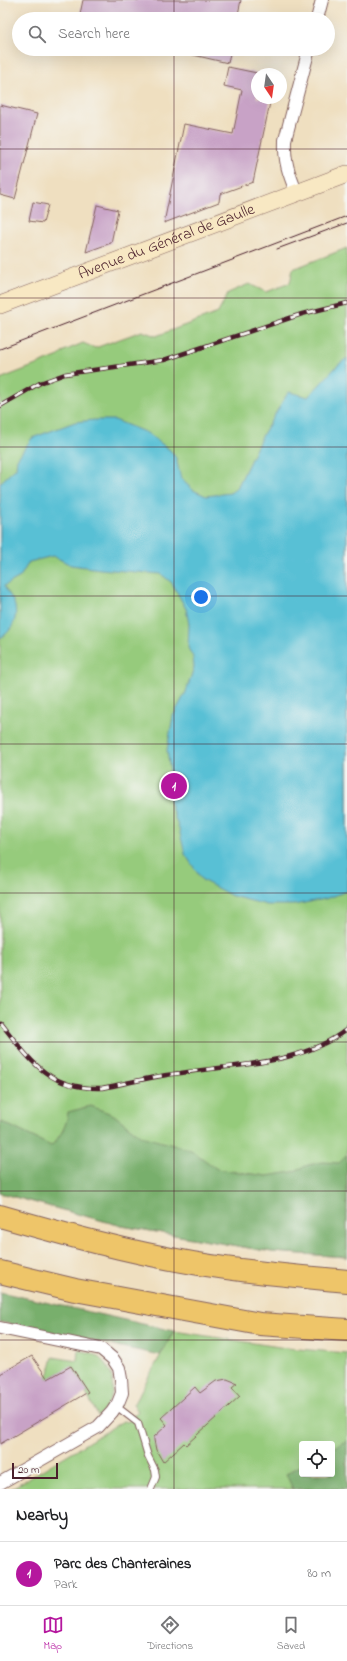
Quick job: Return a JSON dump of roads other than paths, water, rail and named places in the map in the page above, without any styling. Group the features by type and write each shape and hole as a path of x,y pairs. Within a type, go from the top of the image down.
{"highway":[{"path":"0,1216 72,1236 192,1263 279,1275 347,1281"},
{"path":"0,1272 76,1290 260,1324 347,1330"}],"main road":[{"name":"Avenue du Général de Gaulle","path":"0,305 342,178"}],"street":[{"path":"319,12 322,0"},
{"path":"297,194 287,170 284,154 285,140 307,56"},
{"path":"0,1328 102,1349 113,1359 119,1368 122,1393 116,1406 98,1427 0,1483"}],"lane":[{"path":"116,1406 138,1423 148,1456 155,1470 156,1478 151,1489"}],"water":[{"path":"347,358 347,891 325,899 294,905 267,905 232,896 202,880 185,854 179,829 170,804 170,771 167,750 173,716 186,692 194,667 193,657 188,648 189,624 186,609 172,583 161,574 71,565 53,556 29,562 20,577 4,586 13,601 16,614 11,628 0,638 0,483 16,468 17,459 32,438 75,422 115,420 147,433 170,450 176,458 181,479 193,490 206,496 230,493 237,488 262,436 289,392 308,397 337,366"}],"tram line":[{"path":"0,349 347,216"},
{"path":"277,249 347,223"}],"railway":[{"path":"0,406 40,383 65,374 164,360 302,314 347,303"},
{"path":"0,1022 31,1060 54,1078 68,1084 83,1087 102,1088 161,1076 246,1065 289,1056 310,1050 329,1041 347,1029"}],"place":[{"name":"Parc des Chanteraines","path":"174,786"}]}
